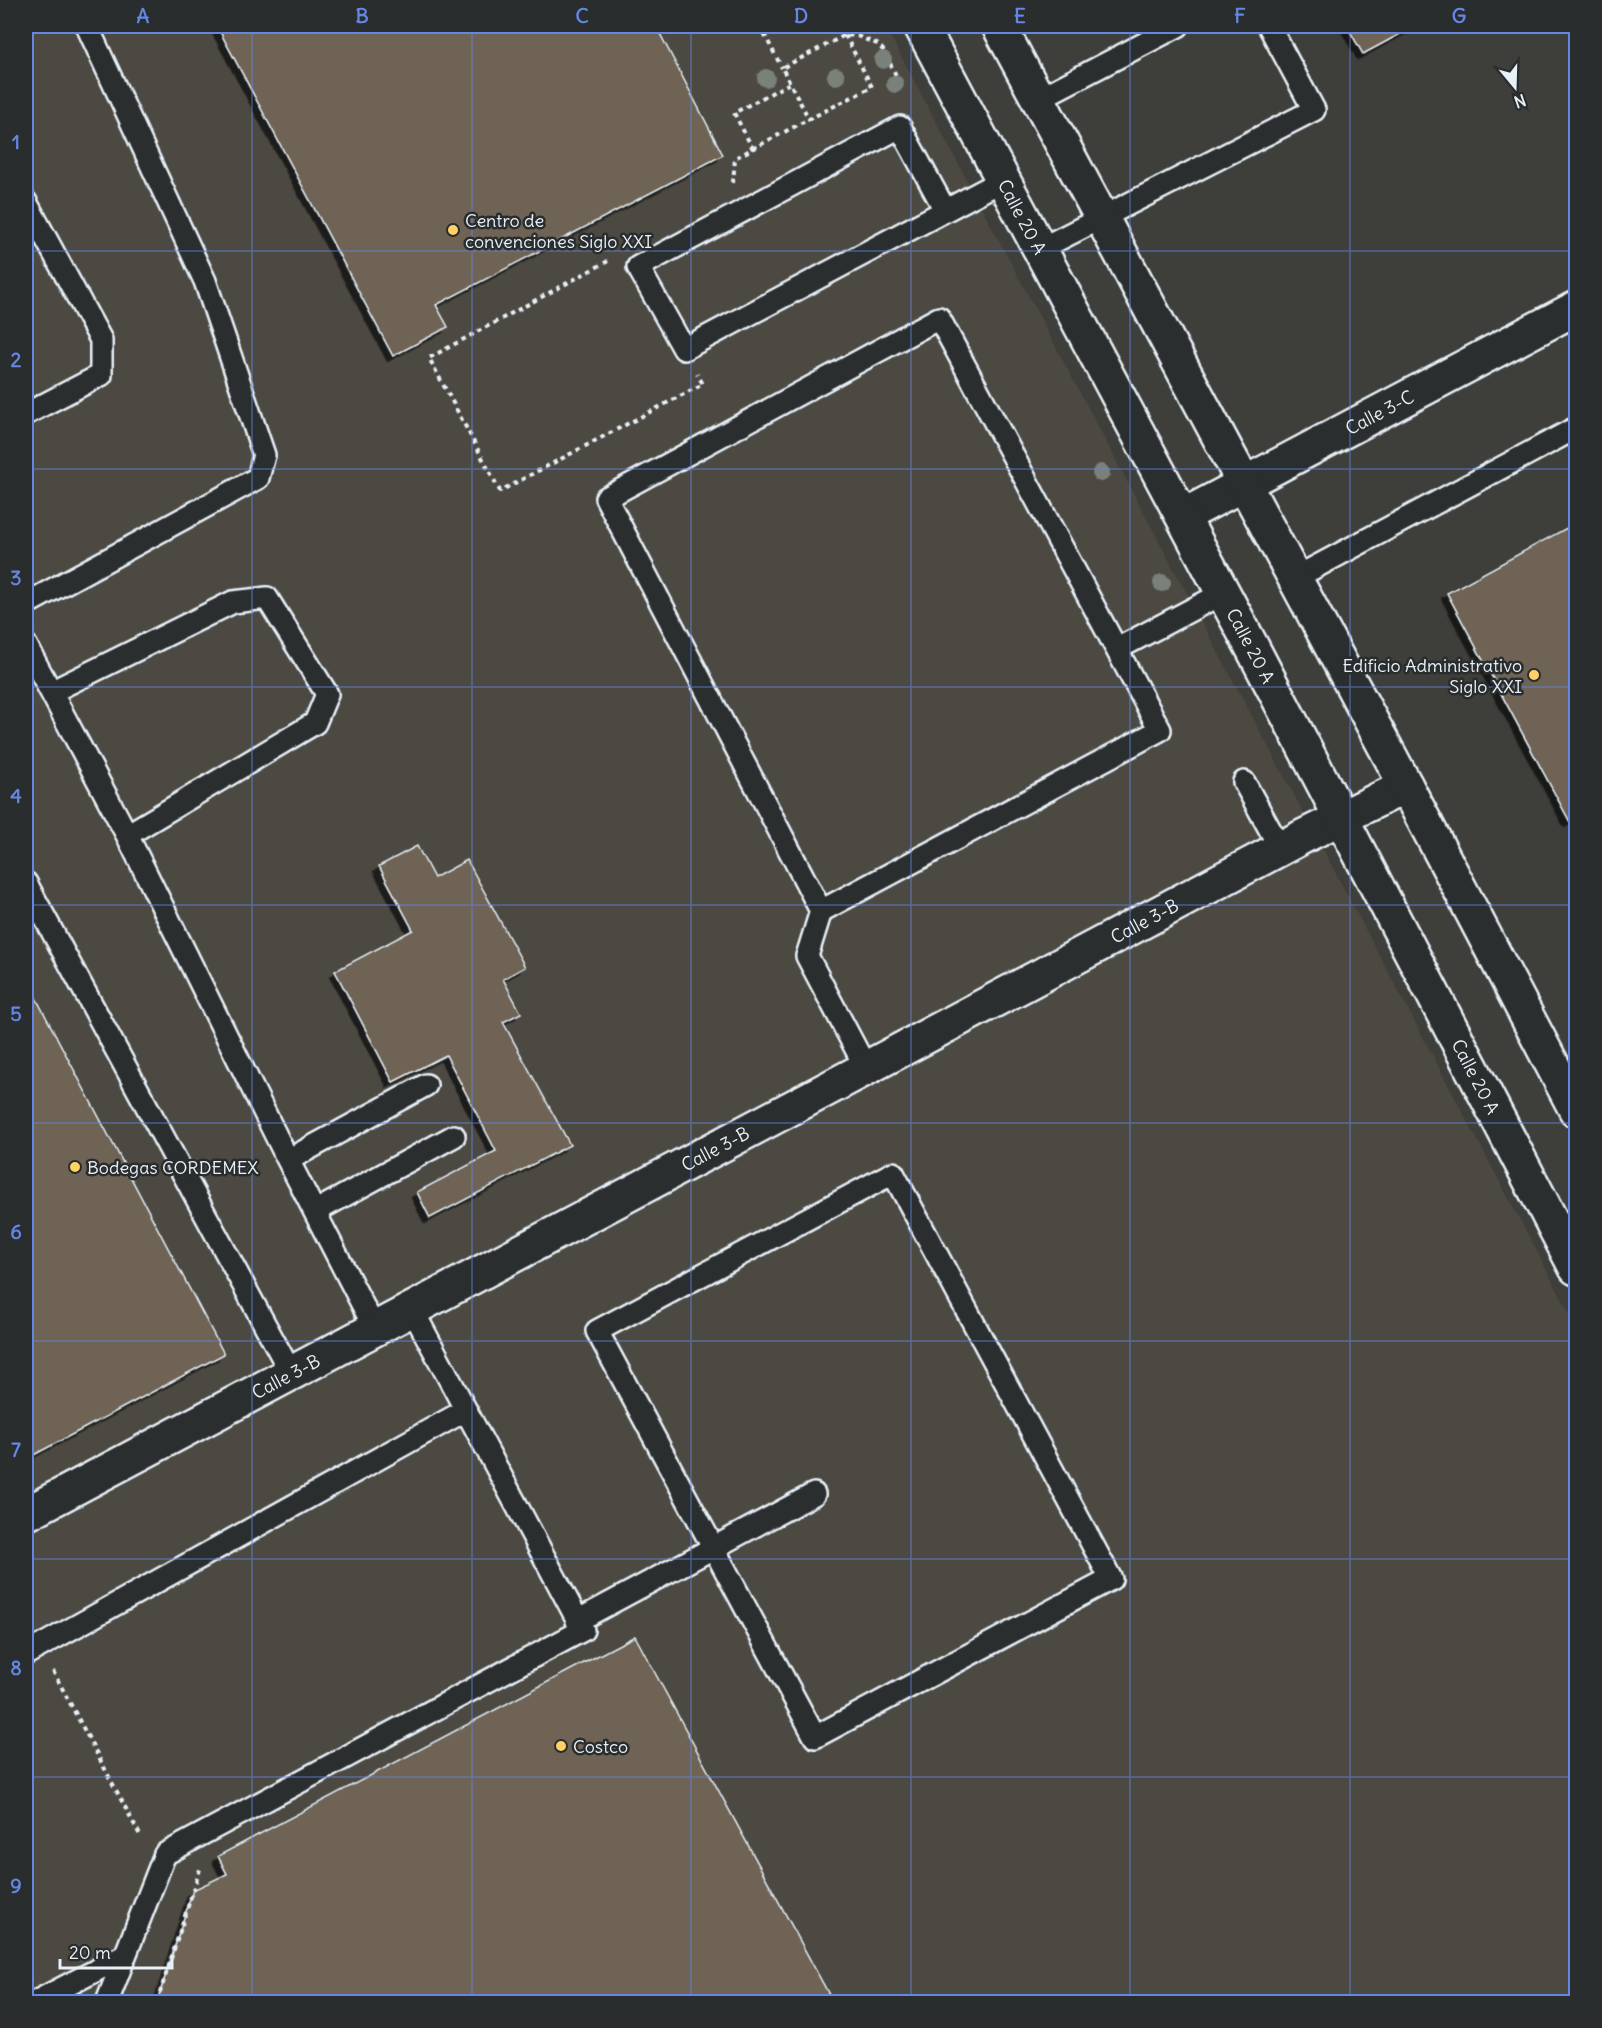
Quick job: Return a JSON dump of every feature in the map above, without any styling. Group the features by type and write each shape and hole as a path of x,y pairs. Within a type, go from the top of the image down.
{"street":[{"name":"Calle 20 A","path":"921,26 1183,516 1576,1268"},
{"path":"999,26 1406,786 1576,1110"},
{"name":"Calle 3-C","path":"1183,516 1576,308"},
{"name":"Calle 3-B","path":"26,1514 1341,816 1406,786"}],"lane":[{"path":"26,604 258,478 264,454 205,281 87,26"},
{"path":"1038,99 1178,26"},
{"path":"1040,249 1314,110 1269,26"},
{"path":"945,210 900,127 638,267 684,349 1003,180"},
{"path":"26,202 101,340 100,375 26,414"},
{"path":"821,910 1160,730 939,318 606,498 821,910 807,956 866,1068"},
{"path":"1295,579 1576,429"},
{"path":"1117,649 1223,593"},
{"path":"51,692 233,602 267,598 327,694 315,723 127,835"},
{"path":"26,645 127,835 288,1160 375,1329"},
{"path":"1244,782 1280,849"},
{"path":"26,883 291,1372"},
{"path":"288,1160 426,1085"},
{"path":"316,1211 454,1136"},
{"path":"893,1173 1111,1579 815,1737 713,1547 597,1331 893,1173"},
{"path":"107,2002 165,1854 582,1630 412,1309"},
{"path":"26,1654 466,1410"},
{"path":"577,1621 814,1494"},
{"path":"34,2002 124,1956"}],"path":[{"path":"658,31 670,26"},
{"path":"760,26 809,119"},
{"path":"782,68 845,35 857,36 877,44 883,50 900,83"},
{"path":"732,193 735,158 872,87 845,35"},
{"path":"753,149 734,112 790,83"},
{"path":"618,255 429,358 500,491 703,384"},
{"path":"49,1663 143,1841"},
{"path":"158,2002 203,1859"}],"shaded area":[{"path":"26,26 885,26 1576,1325 1576,2002 26,2002"}],"building":[{"name":"Centro de convenciones Siglo XXI","path":"217,26 656,26 723,155 436,305 448,327 393,356"},
{"name":"Centro de convenciones Siglo XXI","path":"217,26 656,26 723,155 436,305 448,327 393,356"},
{"path":"1347,26 1415,26 1363,54"},
{"name":"Edificio Administrativo Siglo XXI","path":"1576,523 1576,818 1570,822 1447,593"},
{"path":"417,846 434,878 467,860 525,967 503,979 521,1013 503,1022 570,1145 430,1218 417,1192 496,1151 446,1055 393,1082 335,971 413,930 379,866"},
{"name":"Bodegas CORDEMEX","path":"26,979 224,1354 26,1459"},
{"name":"Costco","path":"635,1636 833,2002 157,2002 193,1890 227,1874 218,1856"}],"place":[{"name":"Centro de convenciones Siglo XXI","path":"453,230"},
{"name":"Edificio Administrativo Siglo XXI","path":"1534,675"},
{"name":"Bodegas CORDEMEX","path":"75,1167"},
{"name":"Costco","path":"561,1746"}]}
